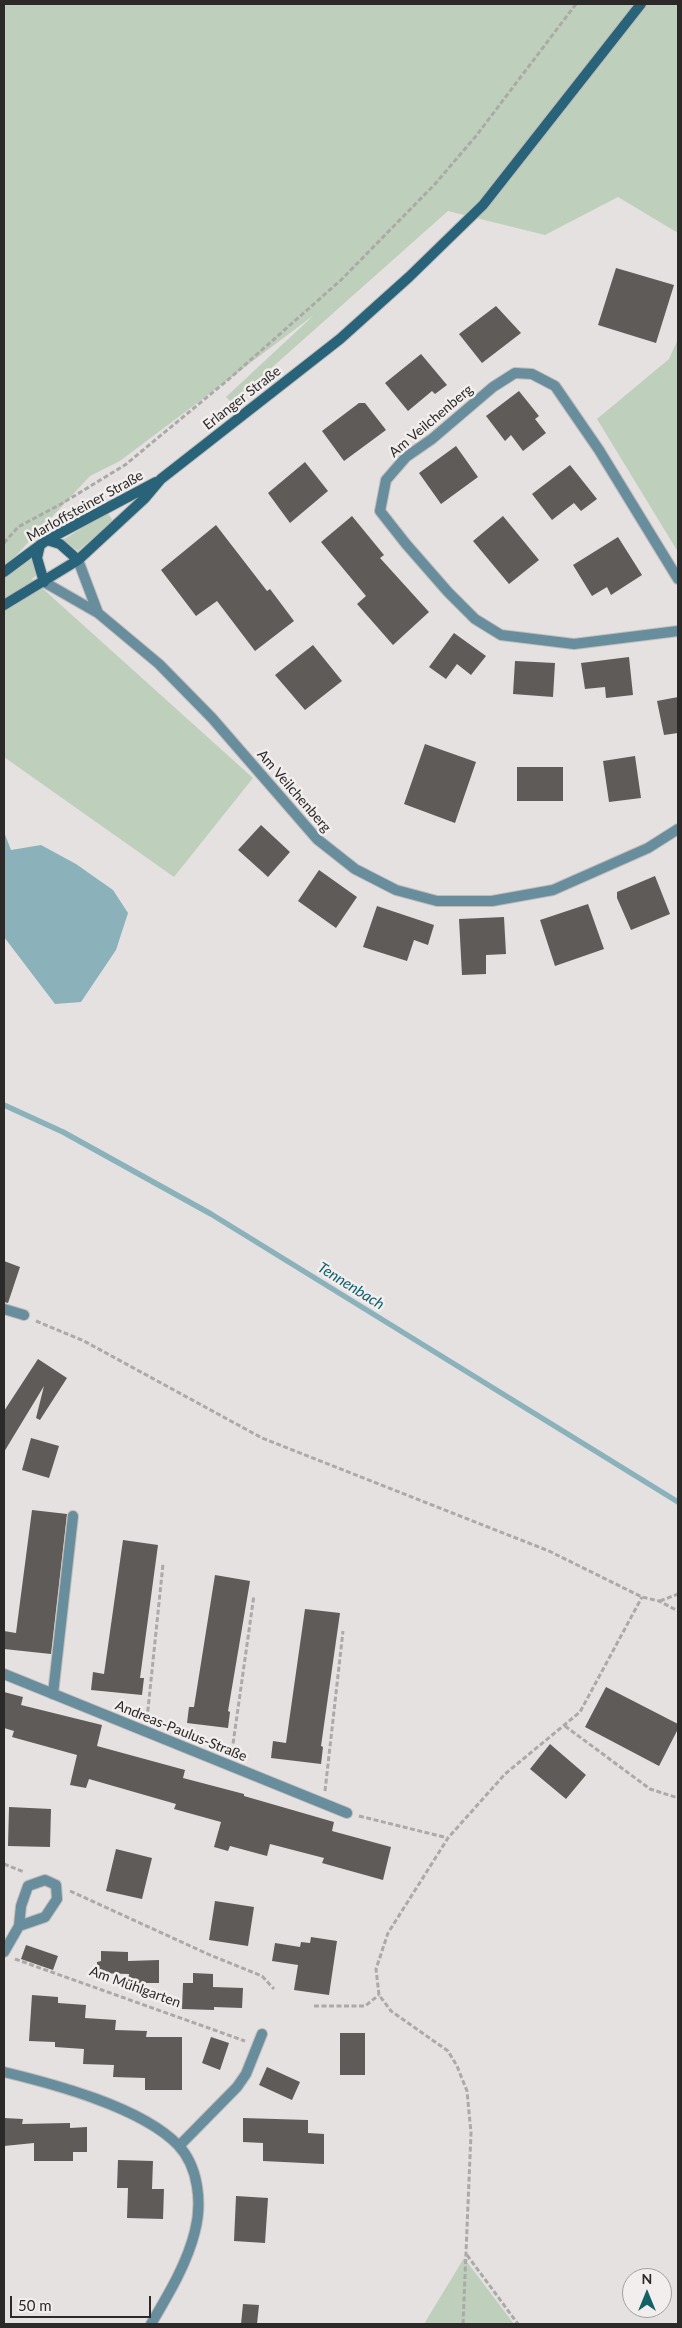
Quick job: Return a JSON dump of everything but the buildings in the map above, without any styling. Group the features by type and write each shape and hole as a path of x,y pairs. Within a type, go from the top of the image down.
{"main road":[{"name":"Erlanger Straße","path":"162,479 340,339 409,277 483,205 641,4"},
{"name":"Marloffsteiner Straße","path":"4,572 43,542 162,479"},
{"name":"Marloffsteiner Straße","path":"4,605 78,560 145,498 162,479"},
{"path":"44,582 37,558 43,542 60,544 78,560"}],"street":[{"name":"Am Veilchenberg","path":"678,579 599,450 555,386 532,374 515,373 493,387 432,439 406,457 386,480 380,511 448,592 476,619 501,634 574,644 678,631"},
{"name":"Am Veilchenberg","path":"78,560 98,613"},
{"name":"Am Veilchenberg","path":"44,582 98,613 159,664 212,718 317,839 355,868 396,890 437,901 483,901 553,890 648,848 678,829"},
{"path":"4,1310 24,1316"},
{"path":"53,1694 73,1516"},
{"name":"Andreas-Paulus-Straße","path":"4,1674 347,1813"},
{"path":"4,1952 20,1926 21,1906 28,1886 45,1880 56,1885 57,1899 45,1917 20,1926"},
{"path":"179,2146 237,2087 246,2074 262,2034"},
{"path":"4,2072 61,2088 136,2116 179,2146 197,2183 199,2197 198,2214 195,2232 180,2270 151,2324"}],"path":[{"path":"4,543 18,528 126,465 229,379 341,280 435,184 476,136 576,4"},
{"path":"24,1316 84,1341 262,1438 549,1551 642,1597 660,1601 678,1610"},
{"path":"146,1732 163,1564"},
{"path":"660,1601 678,1594"},
{"path":"229,1766 254,1596"},
{"path":"463,2324 471,2133 467,2092 457,2066 448,2051 391,2011 379,1995 376,1969 388,1933 448,1838 505,1774 566,1726 580,1712 642,1597"},
{"path":"323,1804 343,1631"},
{"path":"566,1726 650,1788 678,1798"},
{"path":"347,1813 448,1838"},
{"path":"56,1885 210,1955 262,1976 274,1989"},
{"name":"Am Mühlgarten","path":"13,1959 257,2045"},
{"path":"314,2006 365,2006 379,1995"},
{"path":"467,2254 518,2324"}],"green space":[{"path":"4,4 678,4 678,233 618,197 545,235 448,211 232,403 226,397 314,315 120,461 90,476 11,561 31,558 37,575 32,579 253,778 174,877 4,757"},
{"path":"678,339 678,552 597,419 669,359"},
{"path":"107,512 113,521 78,551 63,540"},
{"path":"464,2258 514,2324 424,2324"}],"water":[{"path":"4,832 11,850 41,845 76,864 113,890 128,913 116,950 81,1002 55,1004 4,937"}],"waterway":[{"name":"Tennenbach","path":"4,1105 63,1132 211,1214 678,1502"}]}
